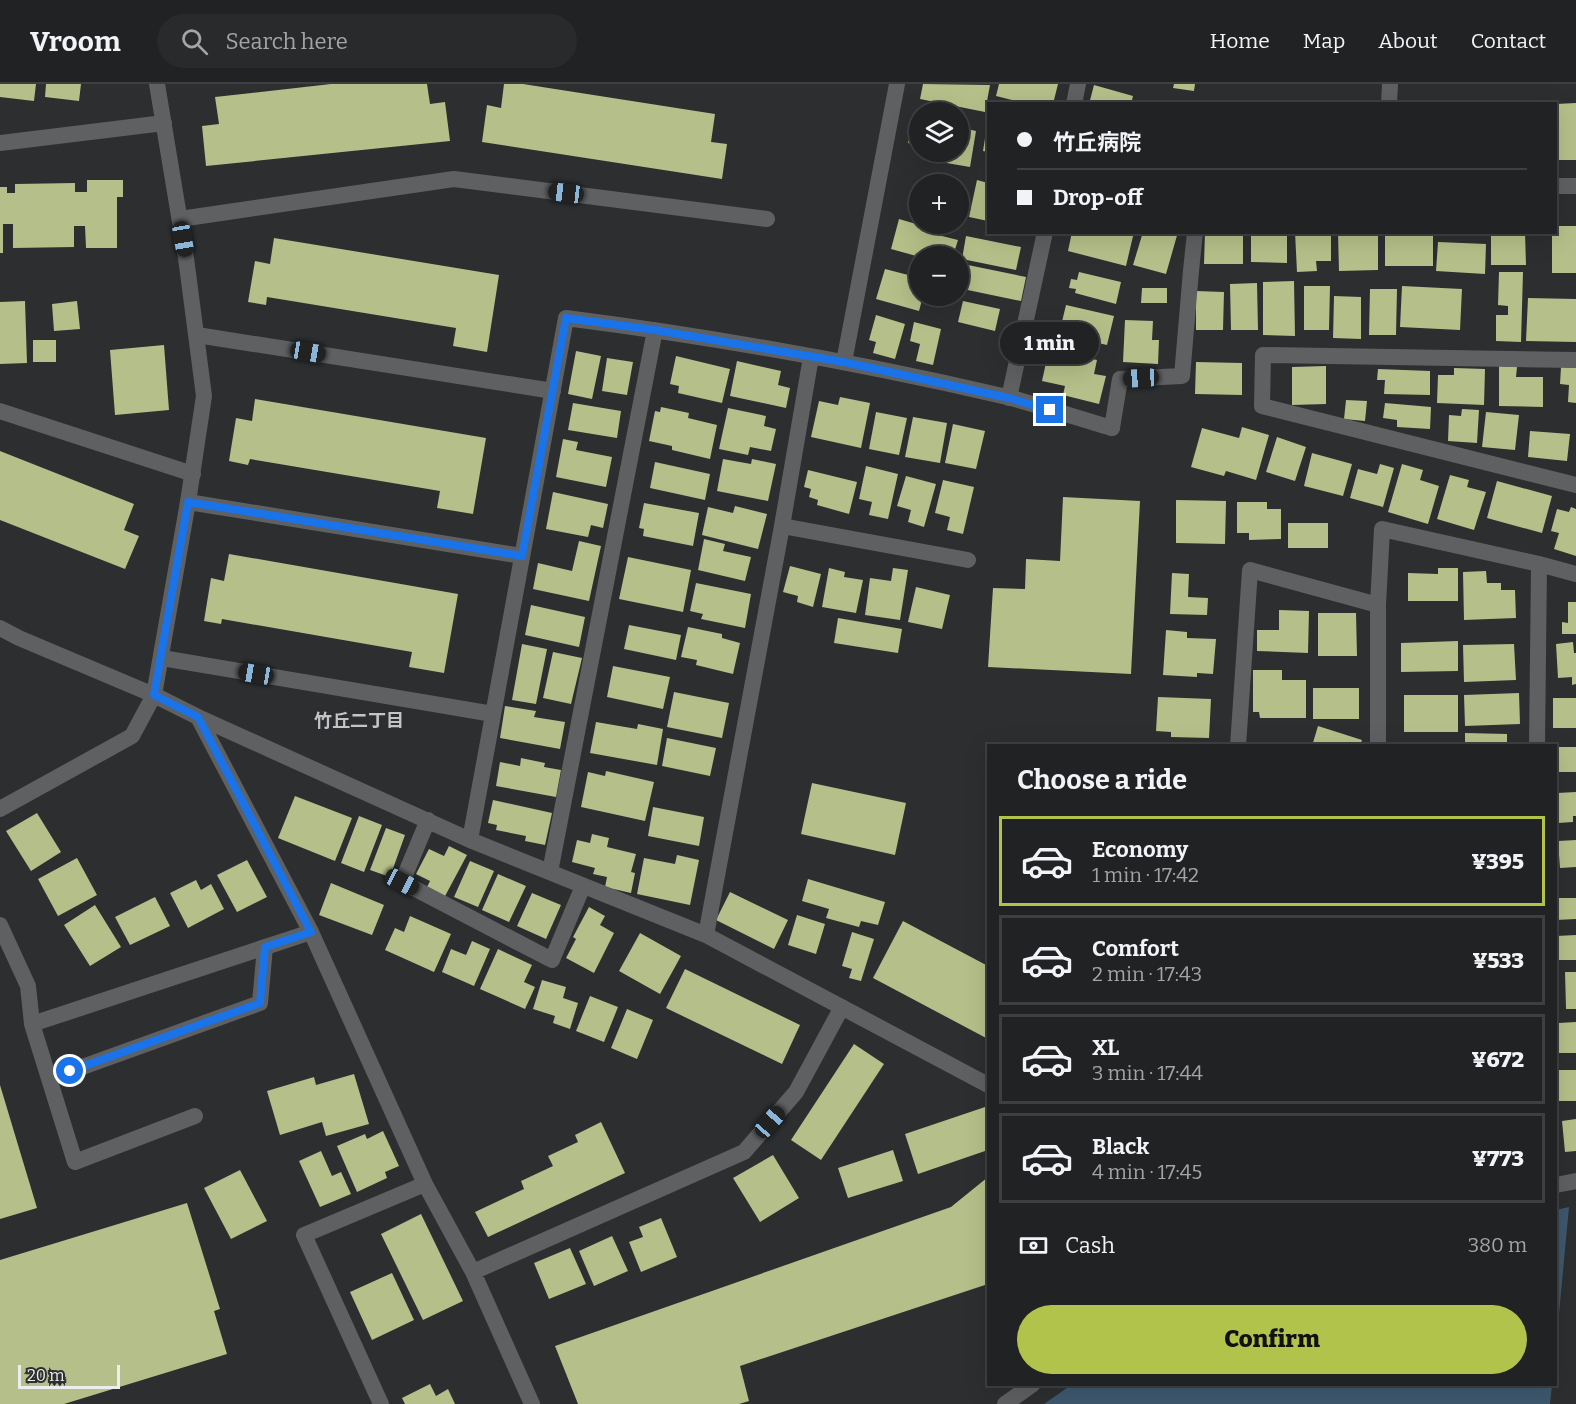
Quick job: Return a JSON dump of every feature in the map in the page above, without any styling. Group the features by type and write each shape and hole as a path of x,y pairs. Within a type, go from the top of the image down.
{"street":[{"path":"0,809 132,736 154,695 193,474 204,396 180,219 157,84"},
{"path":"844,362 897,84"},
{"path":"1074,102 1078,84"},
{"path":"1389,102 1390,84"},
{"path":"0,143 164,123"},
{"path":"180,219 454,179 767,219"},
{"path":"1557,186 1576,186"},
{"path":"1009,398 1046,234"},
{"path":"470,840 566,318 655,330 844,362 1009,398 1112,428 1120,379 1182,376 1195,234"},
{"path":"550,873 655,330"},
{"path":"197,335 553,391"},
{"path":"1576,360 1263,355 1262,406 1576,485"},
{"path":"706,935 811,357"},
{"path":"0,411 193,474"},
{"path":"188,502 522,556"},
{"path":"782,526 968,560"},
{"path":"1378,744 1378,604 1382,529 1576,574"},
{"path":"1537,744 1539,564"},
{"path":"1238,744 1251,570 1378,604"},
{"path":"0,628 154,695 470,840 706,935 987,1084"},
{"path":"162,658 493,714"},
{"path":"198,717 311,932 425,1184 473,1272 532,1404"},
{"path":"428,820 402,882 552,960 583,886"},
{"path":"0,925 28,986 32,1024 75,1162 195,1116"},
{"path":"32,1024 311,932"},
{"path":"49,1079 260,1003 265,947"},
{"path":"473,1272 744,1152 796,1092 842,1006"},
{"path":"1557,1185 1576,1181"},
{"path":"381,1404 304,1235 425,1184"},
{"path":"1005,1404 1030,1386"}],"shaded area":[{"path":"1569,1207 1557,1335 1557,1210"},
{"path":"1070,1386 1552,1386 1550,1404 1044,1404"}],"building":[{"path":"0,84 36,84 34,101 0,97"},
{"path":"46,84 81,84 79,101 45,97"},
{"path":"331,84 427,84 430,104 445,102 450,141 206,166 202,126 219,124 215,97"},
{"path":"504,84 523,84 715,114 711,142 727,144 722,179 482,142 487,105 501,108"},
{"path":"923,84 990,85 985,112 969,109 969,102 935,102 920,99"},
{"path":"999,84 1058,84 1054,102 1020,102 996,96"},
{"path":"1174,84 1195,84 1194,91 1173,88"},
{"path":"1094,85 1133,96 1132,102 1090,102"},
{"path":"1576,103 1576,160 1557,160 1557,104"},
{"path":"987,126 987,152 983,151"},
{"path":"969,129 976,131 970,167 941,162 969,162"},
{"path":"87,180 123,180 123,197 117,197 117,248 86,248 85,226 74,226 74,247 13,248 13,224 3,224 3,253 0,253 0,187 7,187 7,193 15,193 15,184 75,183 75,192 87,192"},
{"path":"977,180 987,183 987,221 969,217"},
{"path":"899,219 909,222 909,234 934,234 958,240 956,246 909,246 909,254 891,249"},
{"path":"1557,226 1576,226 1576,273 1552,273 1552,234 1557,234"},
{"path":"1072,234 1134,234 1126,266 1068,251"},
{"path":"1142,234 1177,234 1166,274 1133,265"},
{"path":"1205,234 1243,234 1243,264 1204,264"},
{"path":"1251,234 1287,234 1287,263 1251,262"},
{"path":"1295,234 1331,234 1331,261 1316,261 1317,271 1297,272"},
{"path":"1338,234 1378,234 1378,270 1339,271"},
{"path":"1491,234 1525,234 1526,265 1491,265"},
{"path":"1385,235 1433,235 1433,266 1385,266"},
{"path":"966,236 1021,247 1016,270 969,260 969,246 964,246"},
{"path":"274,238 499,275 487,352 453,346 456,328 267,297 266,305 248,302 255,261 270,264"},
{"path":"1438,242 1486,244 1485,274 1436,271"},
{"path":"969,265 1026,277 1021,301 969,290"},
{"path":"885,269 909,275 909,306 920,306 919,311 876,299"},
{"path":"1079,272 1121,282 1116,304 1075,293 1076,289 1069,288 1071,279 1077,280"},
{"path":"1499,272 1523,272 1521,342 1496,341 1496,315 1508,315 1508,306 1498,305"},
{"path":"1294,281 1295,336 1263,335 1263,282"},
{"path":"1257,283 1258,330 1231,330 1230,284"},
{"path":"1304,286 1330,286 1329,330 1304,330"},
{"path":"1402,286 1462,289 1460,330 1400,327"},
{"path":"1142,288 1167,288 1167,303 1141,303"},
{"path":"1370,289 1397,289 1396,335 1369,335"},
{"path":"1196,291 1224,292 1223,330 1196,330"},
{"path":"1334,296 1361,297 1361,339 1333,338"},
{"path":"1528,298 1576,299 1576,342 1526,341"},
{"path":"25,301 27,363 0,364 0,302"},
{"path":"77,301 80,329 54,331 52,304"},
{"path":"969,302 1000,309 995,331 958,322 962,306 969,306"},
{"path":"1066,305 1114,316 1107,345 1059,334"},
{"path":"876,315 905,324 895,359 873,353 876,342 869,340"},
{"path":"1125,320 1153,321 1152,340 1159,340 1158,364 1123,362"},
{"path":"914,322 941,329 933,365 916,361 920,344 910,341"},
{"path":"33,340 56,340 56,362 33,362"},
{"path":"164,345 169,410 115,415 110,350"},
{"path":"1049,349 1097,360 1094,374 1106,376 1099,404 1063,395 1065,386 1042,381"},
{"path":"576,351 601,356 592,399 568,394"},
{"path":"676,356 730,369 722,403 678,393 679,386 670,384"},
{"path":"607,358 633,362 627,395 602,391"},
{"path":"737,361 781,371 778,385 790,388 786,408 730,396"},
{"path":"1196,362 1242,363 1242,395 1195,394"},
{"path":"1326,366 1326,404 1292,405 1292,367"},
{"path":"1499,366 1517,367 1516,377 1543,377 1543,407 1499,406"},
{"path":"1561,367 1576,368 1576,403 1568,402 1569,385 1560,384"},
{"path":"1454,368 1485,369 1484,405 1437,403 1438,375 1454,375"},
{"path":"1378,369 1430,371 1430,395 1384,394 1385,380 1377,380"},
{"path":"840,397 870,403 861,448 811,437 819,401 838,405"},
{"path":"255,399 486,438 473,514 437,508 440,491 250,459 248,465 229,461 236,418 252,421"},
{"path":"1346,400 1367,401 1365,421 1344,419"},
{"path":"573,403 621,411 617,438 568,430"},
{"path":"1385,403 1431,407 1430,429 1397,427 1397,420 1383,418"},
{"path":"661,407 689,413 688,418 717,425 710,459 672,450 672,446 649,441 655,411 660,412"},
{"path":"728,408 766,416 764,426 776,429 771,451 750,447 748,455 719,449"},
{"path":"1462,409 1479,410 1477,443 1448,441 1449,415 1461,416"},
{"path":"876,412 907,418 899,455 869,449"},
{"path":"1486,412 1519,415 1515,450 1482,447"},
{"path":"913,417 947,423 940,463 905,457"},
{"path":"953,424 985,431 976,469 945,463"},
{"path":"1242,427 1269,435 1256,480 1226,471 1224,476 1191,467 1202,428 1239,438"},
{"path":"1530,431 1570,434 1567,461 1528,457"},
{"path":"1277,437 1306,447 1295,481 1266,472"},
{"path":"563,439 578,442 576,450 612,457 606,487 556,477"},
{"path":"0,451 134,504 124,530 139,536 125,569 0,520"},
{"path":"1312,453 1352,464 1343,496 1304,486"},
{"path":"723,459 751,464 752,459 776,464 768,501 717,491"},
{"path":"655,462 710,474 705,500 650,488"},
{"path":"1380,464 1394,468 1383,507 1350,498 1358,469 1377,474"},
{"path":"1402,464 1423,470 1420,480 1439,486 1428,524 1388,512"},
{"path":"866,466 898,474 888,519 869,515 872,502 859,499"},
{"path":"808,470 857,482 849,514 817,505 818,500 809,497 811,489 804,487"},
{"path":"1450,475 1469,480 1467,487 1486,492 1474,530 1437,519"},
{"path":"906,476 936,484 924,527 908,522 911,510 897,506"},
{"path":"943,480 974,487 963,534 947,530 950,517 935,513"},
{"path":"1497,481 1552,496 1542,533 1487,518"},
{"path":"553,492 608,504 603,528 591,525 588,537 546,529"},
{"path":"1063,497 1140,501 1131,674 988,667 993,588 1025,589 1026,559 1060,561"},
{"path":"1176,500 1226,501 1225,544 1176,543"},
{"path":"1237,502 1267,502 1267,509 1281,509 1281,539 1249,540 1249,533 1237,533"},
{"path":"644,503 699,513 693,546 643,536 644,529 639,528"},
{"path":"735,506 767,514 758,549 702,535 708,507 733,513"},
{"path":"1571,507 1576,509 1576,556 1554,549 1559,533 1551,531 1557,509 1569,512"},
{"path":"1288,523 1328,523 1328,548 1288,548"},
{"path":"704,539 725,544 723,551 751,557 745,581 698,570"},
{"path":"579,541 601,546 589,601 533,589 538,563 572,571"},
{"path":"229,554 458,594 444,673 409,667 412,652 222,619 221,624 204,621 211,578 224,581"},
{"path":"628,557 691,570 683,612 619,599"},
{"path":"790,566 821,574 813,607 797,602 798,596 783,592"},
{"path":"829,568 845,572 844,577 863,580 856,613 822,607"},
{"path":"893,568 908,570 900,620 865,615 870,578 891,581"},
{"path":"1438,568 1458,568 1458,601 1408,601 1408,573 1438,574"},
{"path":"1486,571 1487,583 1501,583 1501,590 1515,590 1516,618 1464,620 1463,572"},
{"path":"1172,573 1189,574 1188,597 1208,598 1207,615 1170,614"},
{"path":"696,583 751,594 745,628 701,619 703,614 690,611"},
{"path":"916,587 950,595 942,629 908,622"},
{"path":"1568,602 1576,602 1576,634 1562,634 1562,622 1568,623"},
{"path":"531,605 585,617 579,647 525,635"},
{"path":"1279,610 1309,611 1308,653 1257,651 1257,630 1279,630"},
{"path":"1318,613 1356,613 1357,656 1318,656"},
{"path":"838,618 902,629 898,653 834,643"},
{"path":"629,625 681,635 676,660 624,649"},
{"path":"688,627 722,634 722,638 740,643 733,674 696,665 697,660 681,657"},
{"path":"1166,630 1187,632 1187,638 1216,639 1213,674 1197,673 1197,677 1163,675"},
{"path":"1458,641 1458,671 1401,672 1401,643"},
{"path":"1573,642 1574,653 1576,653 1576,684 1572,685 1572,677 1558,678 1556,644"},
{"path":"522,644 547,649 536,704 512,700"},
{"path":"1514,644 1516,680 1464,682 1463,645"},
{"path":"553,652 582,658 571,704 543,698"},
{"path":"613,666 670,677 663,709 607,697"},
{"path":"1253,670 1282,670 1282,680 1306,680 1306,718 1260,718 1259,712 1253,712"},
{"path":"1313,688 1359,688 1359,719 1313,719"},
{"path":"674,692 729,703 722,738 667,727"},
{"path":"1519,693 1520,724 1465,726 1464,695"},
{"path":"1404,695 1458,695 1458,732 1404,732"},
{"path":"1158,697 1211,699 1209,738 1171,737 1171,732 1156,731"},
{"path":"1553,698 1576,698 1576,728 1553,728"},
{"path":"505,706 536,711 534,717 565,722 560,749 500,738"},
{"path":"596,722 637,729 638,724 663,729 657,765 590,753"},
{"path":"1318,726 1362,740 1361,744 1313,744"},
{"path":"1465,733 1507,734 1507,744 1465,744"},
{"path":"667,738 716,748 710,776 662,766"},
{"path":"1254,742 1300,743 1300,744 1254,744"},
{"path":"1557,747 1576,747 1576,772 1557,772"},
{"path":"521,758 545,763 544,767 561,770 556,797 496,786 500,762 520,766"},
{"path":"606,771 654,782 645,821 581,807 588,772 605,776"},
{"path":"812,783 906,803 895,855 801,834"},
{"path":"1576,792 1576,816 1573,816 1573,822 1558,823 1557,793"},
{"path":"295,796 352,818 335,861 278,838"},
{"path":"493,800 552,813 545,845 525,841 526,836 496,830 497,825 488,823"},
{"path":"653,807 704,817 699,846 648,836"},
{"path":"37,813 61,852 31,871 6,831"},
{"path":"359,816 382,825 364,872 341,863"},
{"path":"386,828 405,835 390,877 370,870"},
{"path":"592,834 609,838 607,847 636,854 631,872 635,873 631,893 605,887 607,877 593,874 595,868 572,862 577,840 590,843"},
{"path":"1576,840 1576,867 1560,868 1558,841"},
{"path":"449,846 467,855 444,898 426,889 430,881 416,874 429,849 444,856"},
{"path":"677,855 699,860 690,905 637,894 644,858 675,864"},
{"path":"77,858 97,895 58,916 38,879"},
{"path":"247,860 267,897 237,912 217,875"},
{"path":"470,861 494,871 478,907 454,897"},
{"path":"498,874 526,886 509,922 482,910"},
{"path":"808,879 885,902 878,925 861,921 859,927 826,918 829,909 802,901"},
{"path":"196,880 201,890 211,884 224,909 188,928 170,893"},
{"path":"331,883 384,905 372,935 319,915"},
{"path":"730,892 788,920 774,949 716,920"},
{"path":"532,893 561,905 546,939 517,926"},
{"path":"155,897 170,926 130,945 115,917"},
{"path":"1557,898 1576,898 1576,919 1557,920"},
{"path":"95,905 121,947 90,966 64,925"},
{"path":"589,907 605,916 600,925 614,933 594,973 566,958 576,939 573,937"},
{"path":"797,915 825,924 816,954 788,945"},
{"path":"410,916 451,934 434,972 385,950 395,928 404,932"},
{"path":"903,921 987,965 987,1038 873,978"},
{"path":"852,932 874,939 861,981 849,978 852,969 842,966"},
{"path":"640,933 681,956 660,994 619,971"},
{"path":"1576,935 1576,960 1557,960 1557,936"},
{"path":"472,941 490,949 474,986 442,972 451,949 466,955"},
{"path":"498,949 532,965 524,982 535,987 525,1009 480,989"},
{"path":"685,969 800,1025 782,1064 666,1008"},
{"path":"1565,972 1576,972 1576,1009 1566,1009"},
{"path":"542,980 566,987 563,998 578,1003 570,1029 553,1023 555,1016 533,1009"},
{"path":"590,996 618,1007 604,1042 576,1031"},
{"path":"627,1009 653,1020 637,1059 611,1048"},
{"path":"1576,1022 1576,1053 1558,1053 1558,1023"},
{"path":"854,1044 884,1064 821,1160 791,1140"},
{"path":"1557,1070 1576,1070 1576,1101 1557,1101"},
{"path":"354,1074 369,1124 326,1136 322,1122 280,1135 267,1091 314,1077 316,1085"},
{"path":"0,1085 37,1208 0,1219"},
{"path":"987,1106 987,1150 918,1174 905,1134"},
{"path":"1576,1119 1576,1151 1565,1152 1562,1121"},
{"path":"601,1122 625,1173 488,1237 475,1212 524,1189 521,1181 553,1166 548,1156 578,1142 575,1135"},
{"path":"383,1131 399,1166 385,1172 387,1178 357,1192 337,1146 365,1134 367,1139"},
{"path":"893,1150 903,1181 848,1198 838,1168"},
{"path":"321,1151 332,1176 341,1172 351,1194 320,1207 299,1161"},
{"path":"773,1155 799,1198 760,1222 733,1178"},
{"path":"240,1170 267,1221 231,1239 204,1188"},
{"path":"987,1178 987,1284 740,1366 749,1401 739,1404 578,1404 555,1346 951,1207"},
{"path":"187,1203 220,1309 214,1311 227,1354 64,1404 0,1404 0,1260"},
{"path":"421,1214 463,1301 423,1320 381,1234"},
{"path":"661,1218 677,1257 641,1272 629,1242 643,1237 639,1227"},
{"path":"612,1236 628,1271 594,1286 579,1251"},
{"path":"570,1248 586,1284 549,1299 534,1263"},
{"path":"392,1273 414,1320 372,1340 350,1292"},
{"path":"430,1384 436,1396 448,1389 455,1404 405,1404 402,1398"}],"district":[{"name":"竹丘二丁目","path":"359,721"}],"route":[{"path":"70,1071 260,1003 265,947 311,932 198,717 154,695 188,502 522,556 566,318 655,330 844,362 1009,398 1050,410"}]}
